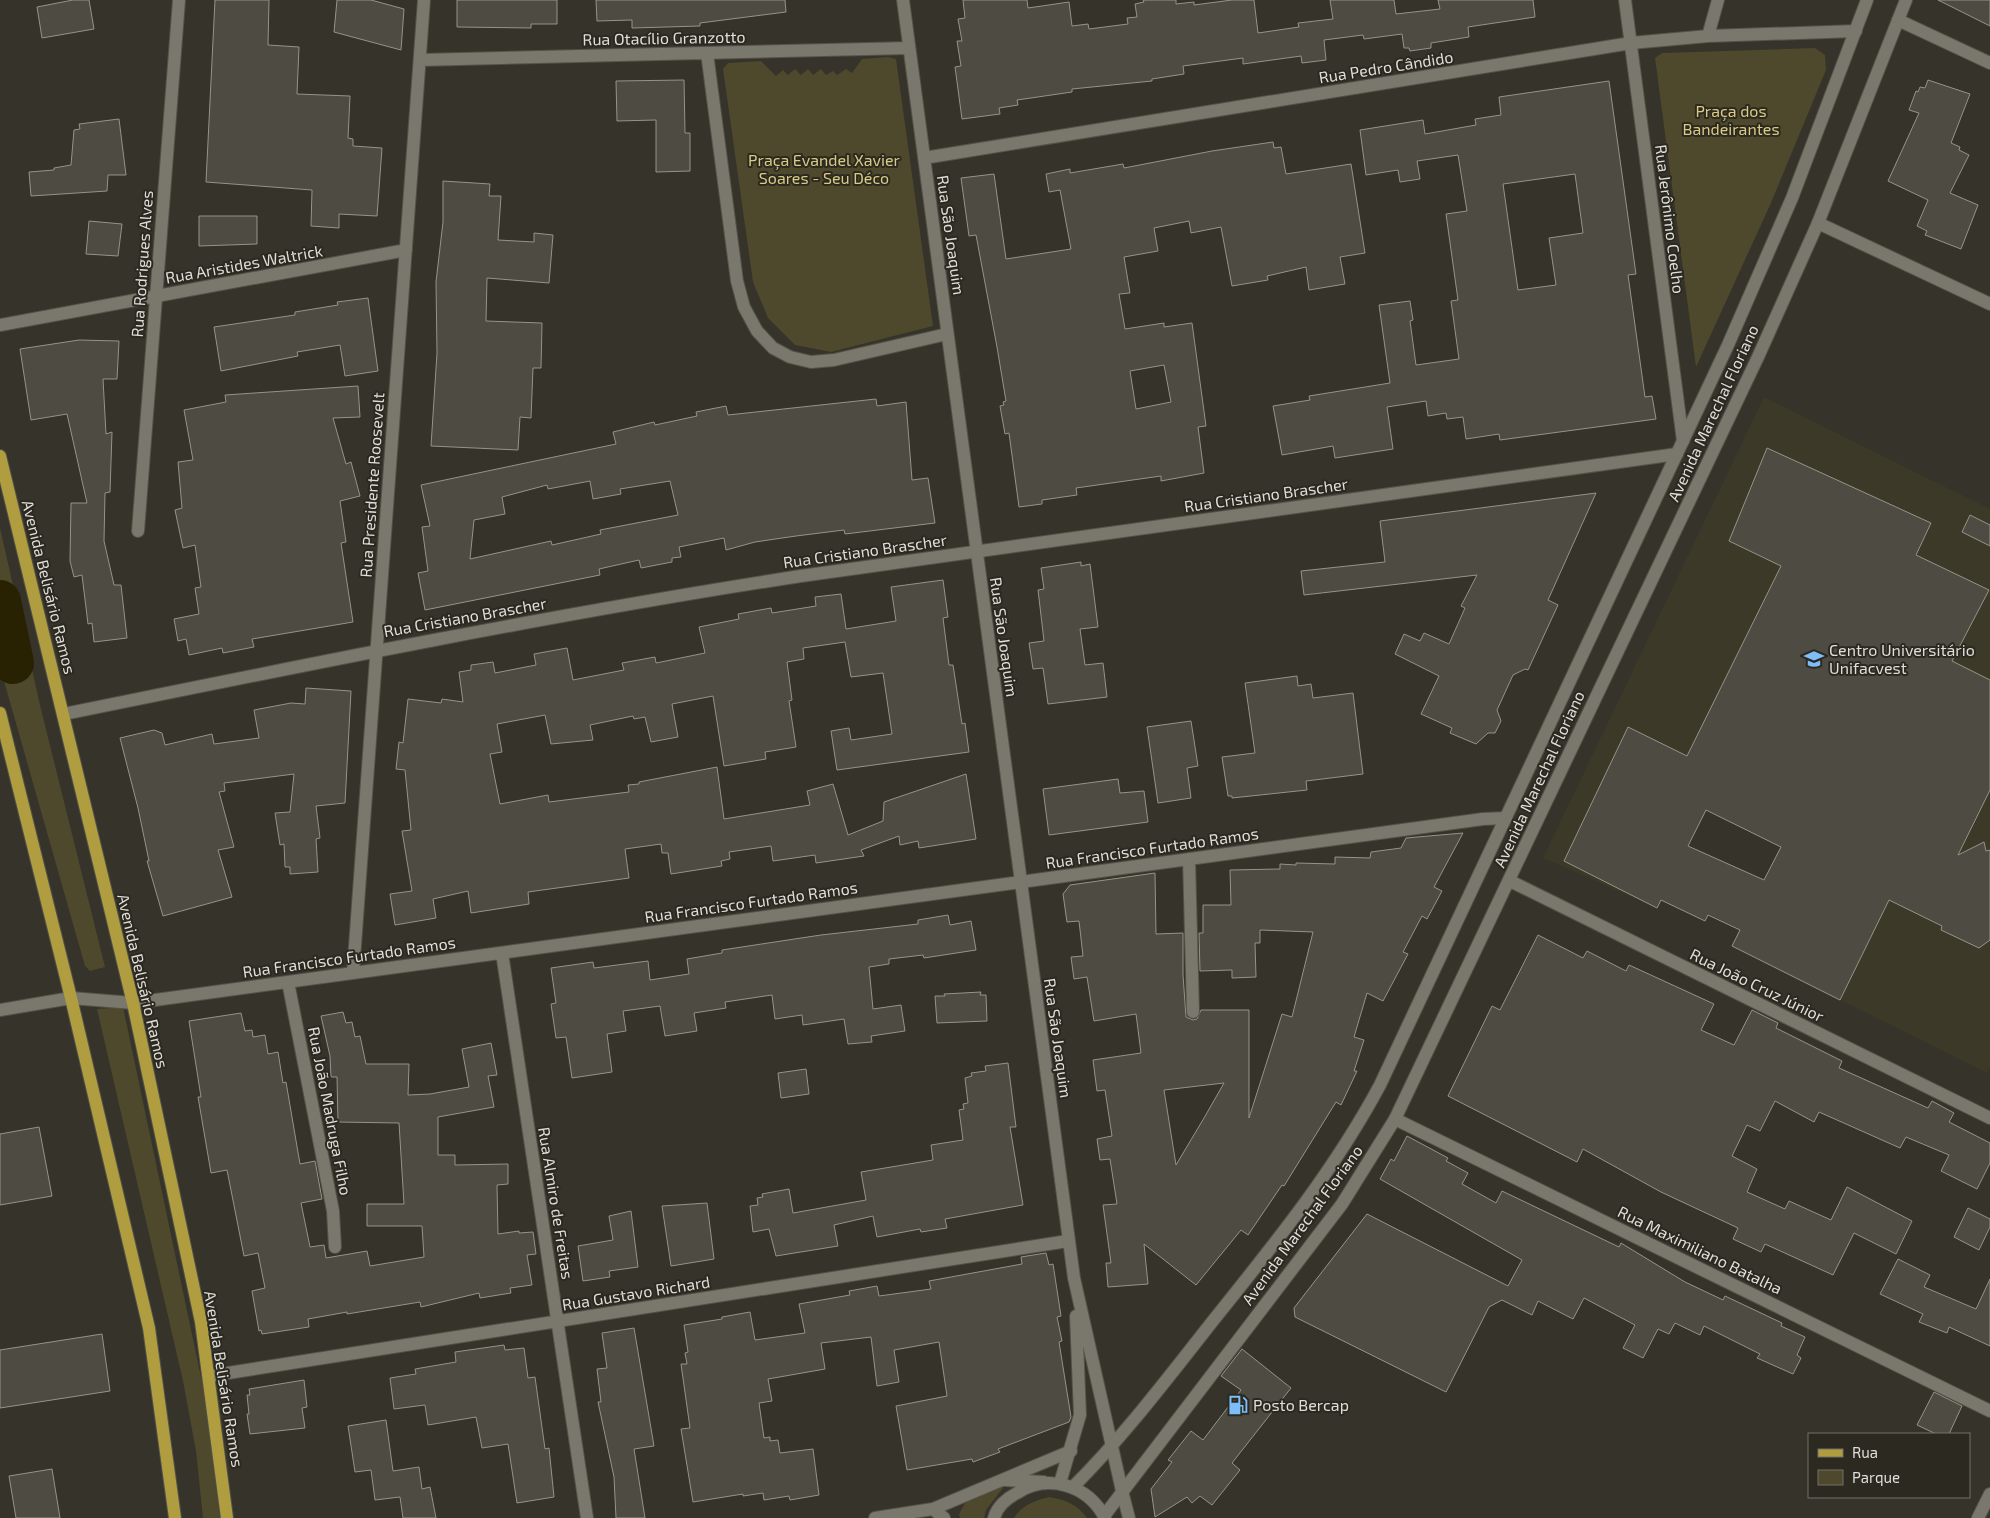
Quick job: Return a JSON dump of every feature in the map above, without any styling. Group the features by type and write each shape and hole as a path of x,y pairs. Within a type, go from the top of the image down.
{"main road":[{"name":"Avenida Belisário Ramos","path":"0,456 133,1003 201,1322 227,1518"},
{"path":"0,713 72,998 149,1328 175,1518"}],"street":[{"name":"Rua Rodrigues Alves","path":"138,531 179,0"},
{"name":"Rua Presidente Roosevelt","path":"353,973 424,0"},
{"name":"Rua São Joaquim","path":"903,0 1068,1241 1074,1278 1129,1518"},
{"name":"Rua Jerônimo Coelho","path":"1625,0 1683,441"},
{"path":"1708,36 1718,0"},
{"name":"Avenida Marechal Floriano","path":"1067,1485 1112,1448 1282,1235 1326,1176 1358,1127 1380,1085 1683,441 1792,198 1867,0"},
{"name":"Avenida Marechal Floriano","path":"1104,1517 1342,1204 1396,1119 1758,357 1818,223 1906,0"},
{"path":"1898,20 1990,63"},
{"name":"Rua Pedro Cândido","path":"924,158 1631,43 1708,36 1856,31"},
{"name":"Rua Otacílio Granzotto","path":"420,60 909,48"},
{"path":"707,53 737,281 744,307 762,336 773,348 790,357 811,362 834,360 948,334"},
{"path":"1818,223 1990,304"},
{"name":"Rua Aristides Waltrick","path":"0,325 406,250"},
{"name":"Rua Cristiano Brascher","path":"64,714 376,650 667,597 1677,454"},
{"name":"Rua Francisco Furtado Ramos","path":"0,1010 72,998 133,1003 1483,819 1506,818"},
{"path":"1188,859 1193,1012"},
{"name":"Rua João Cruz Júnior","path":"1510,881 1990,1118"},
{"name":"Rua Almiro de Freitas","path":"502,952 587,1518"},
{"name":"Rua João Madruga Filho","path":"288,982 333,1210 335,1248"},
{"name":"Rua Maximiliano Batalha","path":"1396,1119 1990,1411"},
{"name":"Rua Gustavo Richard","path":"209,1376 1068,1241"},
{"name":"Rua São Joaquim","path":"1067,1485 1071,1451 1080,1414 1074,1278"},
{"path":"875,1518 933,1513 1000,1480 1071,1451"},
{"path":"1000,1480 1067,1485 1096,1504 1104,1517"},
{"path":"994,1518 1008,1498 1026,1487 1046,1482"},
{"path":"1978,1518 1990,1494"},
{"path":"933,1513 944,1518"}],"shaded area":[{"name":"Centro Universitário Unifacvest","path":"1764,397 1990,509 1990,1068 1987,1073 1732,946 1780,847 1707,810 1657,908 1543,858"}],"green space":[{"name":"Praça dos Bandeirantes","path":"1815,48 1825,55 1826,70 1771,203 1696,367 1655,58 1662,53"},
{"name":"Praça Evandel Xavier Soares - Seu Déco","path":"888,57 896,59 933,326 831,352 795,345 768,318 753,282 723,69 728,63 761,61 776,76 783,70 788,75 795,69 801,75 808,69 813,75 821,69 826,75 833,71 837,75 846,69 852,73 862,59"},
{"path":"0,528 40,705 105,967 90,971 85,966 0,667"},
{"path":"123,1007 205,1396 220,1518 203,1518 196,1451 183,1381 97,1009"},
{"path":"1006,1484 986,1510 984,1518 960,1518 959,1515 962,1508 972,1497"},
{"path":"1049,1497 1071,1503 1087,1518 1014,1518 1029,1504"}],"building":[{"path":"73,0 89,0 94,29 42,38 37,7"},
{"path":"215,0 269,0 268,45 299,47 297,94 350,96 348,138 353,139 353,146 382,148 377,216 339,214 339,228 311,226 312,190 206,182"},
{"path":"337,0 371,0 404,9 401,50 334,32"},
{"path":"457,0 557,0 557,24 531,24 531,28 457,27"},
{"path":"596,0 785,0 786,12 700,23 700,26 632,28 632,20 597,21"},
{"path":"963,0 1027,0 1028,8 1069,2 1072,26 1088,24 1089,29 1128,24 1127,18 1137,17 1135,4 1144,2 1143,0 1176,0 1176,4 1194,2 1194,5 1232,0 1254,0 1258,33 1299,27 1298,23 1333,19 1330,0 1394,0 1396,14 1440,9 1438,0 1533,0 1535,17 1468,27 1469,37 1431,43 1431,48 1410,51 1409,48 1404,48 1402,34 1364,39 1363,35 1324,40 1326,60 1302,63 1301,56 1243,64 1243,58 1183,66 1184,74 1152,79 1152,81 1072,89 1072,92 1017,100 1018,105 999,108 1000,114 962,119 955,67 961,66 957,41 962,41 958,19 965,18"},
{"path":"1938,0 1990,0 1990,26"},
{"path":"684,80 685,133 690,133 690,171 656,172 656,120 617,121 616,81"},
{"path":"1928,80 1970,94 1951,143 1960,147 1959,150 1969,155 1950,193 1978,205 1961,249 1925,235 1927,231 1917,226 1928,200 1888,181 1919,113 1909,110 1916,91 1918,92 1920,87 1925,88"},
{"path":"1609,81 1636,274 1628,275 1645,397 1652,396 1656,419 1500,440 1499,434 1466,439 1463,417 1447,419 1446,413 1428,416 1426,401 1387,407 1393,449 1335,458 1333,446 1282,455 1273,406 1310,400 1309,396 1390,383 1379,305 1410,301 1413,320 1410,321 1416,365 1459,359 1451,301 1458,300 1446,214 1467,211 1458,155 1417,161 1420,179 1400,182 1398,170 1366,175 1360,130 1423,120 1425,134 1476,125 1475,119 1501,115 1499,97","holes":["1575,174 1583,233 1549,238 1556,285 1518,290 1503,184"]},
{"path":"119,119 126,175 108,175 107,191 31,196 29,172 54,170 54,168 71,165 74,130 80,129 79,124"},
{"path":"1273,142 1274,148 1281,147 1286,174 1351,164 1365,253 1340,257 1345,284 1309,290 1306,267 1267,276 1268,280 1232,286 1221,227 1191,233 1189,221 1154,228 1158,251 1124,257 1130,293 1119,294 1125,329 1164,323 1164,327 1192,323 1206,426 1198,427 1204,473 1161,481 1161,476 1076,488 1077,495 1042,500 1042,504 1019,507 1009,433 1005,434 1000,406 1004,405 1003,402 1006,401 997,347 976,235 969,236 961,178 994,174 1006,259 1071,249 1060,190 1049,192 1046,174 1070,169 1070,173 1123,164 1124,168 1212,151","holes":["1164,365 1171,402 1136,409 1130,371"]},
{"path":"443,181 490,184 489,196 501,196 498,240 534,242 534,233 553,235 549,283 487,278 486,321 542,323 541,368 533,368 531,418 520,417 518,450 431,446 437,353 436,282 443,222"},
{"path":"199,216 257,216 257,244 199,246"},
{"path":"89,221 122,224 118,256 86,254"},
{"path":"368,298 378,371 345,376 340,345 297,352 298,356 221,371 214,327 295,315 295,312 338,305 337,302"},
{"path":"79,340 119,341 117,379 103,379 106,434 112,432 110,492 105,493 104,541 114,585 121,585 127,638 94,642 92,623 88,624 82,575 74,577 70,561 71,503 87,503 67,414 31,420 20,349"},
{"path":"358,386 360,417 333,418 346,464 351,462 360,496 340,501 346,542 341,543 353,622 252,639 254,647 223,653 222,648 189,655 186,639 178,641 174,619 199,614 195,588 201,587 195,545 183,548 175,510 182,508 178,462 193,460 184,410 226,402 225,395"},
{"path":"876,399 877,406 906,402 912,480 928,478 935,523 845,534 844,530 796,536 755,542 726,550 724,538 679,547 681,557 672,558 672,562 641,568 639,560 599,569 600,575 425,610 418,573 428,571 422,527 430,526 421,485 616,444 613,432 654,422 655,425 697,416 696,412 726,406 728,415","holes":["590,481 593,499 621,494 620,489 670,481 678,515 600,530 601,534 552,545 551,541 470,559 474,520 505,514 502,497 547,485 548,489"]},
{"name":"Centro Universitário Unifacvest","path":"1767,448 1931,523 1916,555 1989,590 1952,661 1990,680 1990,790 1958,855 1984,842 1986,851 1990,850 1990,940 1979,948 1941,930 1942,926 1889,900 1840,1000 1732,946 1740,930 1708,915 1705,921 1661,900 1657,908 1564,861 1628,727 1687,756 1781,566 1729,541","holes":["1706,810 1781,847 1764,880 1688,846"]},
{"path":"1596,493 1548,600 1558,605 1528,670 1525,669 1513,675 1497,710 1501,721 1495,733 1488,733 1476,744 1450,733 1452,728 1421,714 1439,676 1395,654 1404,634 1420,641 1424,633 1449,644 1465,608 1461,606 1477,575 1304,595 1301,571 1385,562 1380,521"},
{"path":"1970,515 1990,525 1990,546 1962,532"},
{"path":"1081,562 1081,566 1090,564 1098,627 1080,629 1085,665 1103,663 1107,697 1048,704 1043,668 1033,669 1029,643 1044,641 1038,590 1044,589 1041,568"},
{"path":"943,580 948,617 943,618 949,665 953,665 962,724 965,723 969,752 837,770 831,731 849,728 851,740 892,734 883,673 851,677 845,642 803,648 804,659 787,662 792,700 789,701 796,747 765,752 766,759 724,766 713,696 672,704 678,737 651,742 645,717 634,719 633,716 590,725 593,740 551,744 545,715 497,724 502,752 490,754 500,804 548,795 549,802 629,792 628,785 717,767 724,819 810,805 807,791 833,784 848,835 883,821 884,802 966,774 976,839 919,848 918,841 900,845 899,836 861,850 864,856 816,863 815,855 773,861 771,846 729,852 730,859 721,861 722,866 671,874 668,853 662,853 661,844 625,849 629,878 528,892 529,904 471,913 468,891 433,899 436,918 395,925 390,894 412,891 402,831 411,830 405,770 396,769 399,742 403,743 408,699 441,703 442,699 463,702 459,672 471,670 471,665 493,662 495,673 536,665 534,654 567,648 573,680 624,670 622,663 655,657 656,663 705,653 699,627 739,619 738,614 771,608 772,613 816,606 815,597 841,594 846,629 896,621 891,587"},
{"path":"1297,676 1298,686 1311,684 1313,698 1353,693 1363,774 1306,781 1307,790 1232,798 1232,796 1228,796 1222,757 1255,753 1245,683"},
{"path":"306,688 351,691 345,803 316,806 320,838 316,839 318,872 290,874 290,867 285,867 284,844 280,845 275,813 290,812 294,774 224,783 225,791 219,792 234,847 218,850 232,897 163,916 147,861 149,861 138,808 120,738 154,730 162,733 165,745 212,734 214,744 259,738 254,710 291,703 305,704"},
{"path":"1191,721 1198,766 1187,768 1191,798 1158,803 1147,727"},
{"path":"1118,779 1120,793 1144,791 1148,822 1049,835 1043,789"},
{"path":"1463,833 1434,887 1442,891 1427,919 1422,916 1403,952 1408,954 1383,1001 1367,993 1354,1037 1364,1040 1354,1071 1357,1071 1341,1105 1336,1102 1284,1186 1282,1185 1248,1235 1241,1230 1196,1285 1144,1244 1148,1284 1108,1287 1106,1263 1111,1263 1103,1205 1117,1204 1110,1159 1100,1160 1097,1139 1112,1136 1105,1090 1097,1091 1093,1060 1141,1053 1136,1014 1094,1021 1087,977 1074,979 1071,957 1083,956 1079,921 1067,922 1063,894 1070,885 1155,873 1156,934 1183,933 1186,1017 1193,1020 1197,1019 1201,1010 1249,1010 1249,1118 1282,1014 1292,1017 1313,932 1260,930 1260,943 1255,943 1256,977 1232,978 1232,970 1200,971 1199,933 1203,933 1203,905 1231,905 1230,870 1280,869 1280,864 1296,865 1296,863 1335,864 1335,857 1370,858 1371,852 1401,848 1406,838","holes":["1224,1083 1176,1165 1164,1090"]},
{"path":"948,915 950,925 971,921 976,950 924,958 923,955 889,959 889,964 869,967 873,1009 901,1005 905,1031 871,1036 872,1042 848,1044 844,1019 803,1025 802,1015 775,1019 772,995 725,1002 726,1008 694,1013 697,1031 665,1036 660,1006 623,1011 626,1031 607,1034 612,1072 572,1078 566,1037 556,1038 551,1004 556,1003 551,968 593,962 594,968 648,961 650,980 689,974 687,959 722,953 722,950 821,935 918,924 918,920"},
{"path":"1538,935 1583,958 1587,951 1626,971 1629,965 1714,1004 1701,1030 1734,1045 1752,1010 1778,1023 1776,1028 1842,1061 1839,1068 1928,1108 1932,1101 1954,1113 1949,1122 1990,1143 1990,1163 1977,1189 1941,1171 1949,1155 1906,1137 1900,1148 1819,1112 1814,1122 1775,1101 1760,1131 1747,1125 1732,1156 1757,1169 1747,1192 1785,1209 1789,1201 1831,1220 1847,1187 1912,1221 1896,1254 1854,1233 1833,1275 1765,1244 1761,1252 1733,1239 1738,1228 1661,1192 1583,1149 1577,1162 1448,1096 1492,1006 1500,1010"},
{"path":"981,992 980,995 986,995 987,1021 937,1023 935,996"},
{"path":"343,1012 346,1023 352,1022 355,1037 360,1036 366,1064 409,1064 408,1095 430,1094 469,1087 462,1049 491,1043 497,1075 488,1076 494,1107 438,1117 438,1155 455,1155 455,1165 508,1164 508,1184 497,1185 498,1234 519,1231 519,1233 533,1232 536,1254 527,1255 532,1285 510,1288 511,1293 480,1298 479,1293 421,1307 420,1302 347,1314 347,1312 308,1319 309,1327 262,1334 261,1330 259,1331 252,1291 265,1288 258,1253 244,1256 227,1170 211,1173 198,1097 201,1097 189,1021 241,1013 245,1031 252,1030 253,1037 265,1035 268,1054 278,1052 283,1083 286,1082 300,1164 315,1161 322,1199 301,1203 310,1247 324,1245 326,1258 367,1251 370,1266 424,1257 422,1226 367,1226 367,1204 404,1204 399,1123 338,1122 337,1077 331,1077 330,1056 321,1016"},
{"path":"1008,1063 1016,1127 1010,1127 1023,1205 945,1219 947,1228 921,1232 920,1229 877,1237 873,1216 834,1225 838,1246 776,1256 769,1229 753,1232 750,1206 758,1205 757,1198 763,1197 762,1194 789,1189 793,1213 866,1200 861,1172 933,1160 931,1145 963,1140 959,1110 964,1109 963,1104 968,1103 965,1078 972,1076 971,1073 986,1071 985,1066"},
{"path":"806,1069 809,1094 781,1098 778,1073"},
{"path":"39,1127 52,1196 0,1205 0,1134"},
{"path":"1407,1136 1448,1158 1446,1161 1468,1173 1462,1184 1496,1203 1502,1191 1619,1247 1621,1243 1685,1282 1723,1300 1725,1296 1782,1323 1781,1326 1805,1337 1797,1355 1801,1358 1793,1374 1757,1358 1760,1354 1704,1326 1700,1335 1675,1323 1669,1334 1658,1329 1643,1358 1623,1348 1635,1325 1584,1298 1573,1319 1538,1301 1532,1315 1502,1300 1489,1307 1446,1392 1295,1317 1294,1308 1367,1214 1508,1286 1522,1260 1380,1179 1391,1159 1394,1161"},
{"path":"707,1203 714,1259 671,1266 662,1206"},
{"path":"1968,1208 1990,1219 1990,1227 1979,1250 1954,1237"},
{"path":"631,1211 638,1267 609,1271 610,1277 583,1281 578,1246 613,1240 609,1216"},
{"path":"1046,1253 1049,1265 1053,1264 1061,1316 1057,1317 1062,1341 1059,1342 1071,1417 1069,1422 998,1449 1000,1452 973,1462 972,1459 907,1470 896,1406 947,1396 939,1342 894,1350 899,1382 877,1386 871,1337 821,1343 825,1369 768,1379 772,1401 759,1403 764,1438 770,1437 770,1441 778,1440 780,1453 813,1449 819,1495 790,1500 789,1496 764,1500 763,1493 743,1496 743,1494 693,1502 681,1429 690,1428 681,1364 687,1364 685,1353 688,1352 684,1325 750,1312 755,1340 805,1333 799,1304 850,1295 849,1291 877,1286 879,1296 931,1289 929,1281 1022,1264 1021,1257"},
{"path":"1898,1259 1930,1275 1924,1287 1976,1309 1990,1279 1990,1346 1949,1327 1947,1333 1919,1322 1923,1314 1880,1294"},
{"path":"634,1328 654,1446 634,1449 645,1518 616,1518 614,1477 598,1402 601,1402 597,1369 607,1368 602,1333"},
{"path":"102,1334 110,1391 0,1408 0,1350"},
{"path":"504,1345 505,1350 524,1348 528,1378 535,1377 545,1449 549,1448 554,1497 517,1503 508,1444 482,1448 476,1417 428,1425 425,1405 394,1409 390,1378 416,1374 415,1369 456,1362 455,1352"},
{"path":"1242,1349 1291,1388 1232,1463 1240,1470 1212,1505 1200,1496 1192,1503 1187,1497 1155,1517 1151,1489 1172,1462 1168,1460 1191,1431 1203,1440 1241,1390 1221,1376"},
{"path":"304,1380 307,1407 302,1408 305,1428 250,1434 247,1414 249,1414 247,1395 250,1395 249,1389"},
{"path":"1934,1392 1962,1406 1949,1433 1934,1433 1917,1425"},
{"path":"386,1420 393,1471 419,1467 422,1489 430,1487 436,1518 403,1518 400,1497 375,1500 371,1470 355,1472 348,1426"},
{"path":"52,1469 60,1518 16,1518 9,1476"}],"waterway":[{"path":"0,601 13,663"}],"place":[{"name":"Centro Universitário Unifacvest","path":"1814,659"},
{"name":"Posto Bercap","path":"1238,1405"}]}
